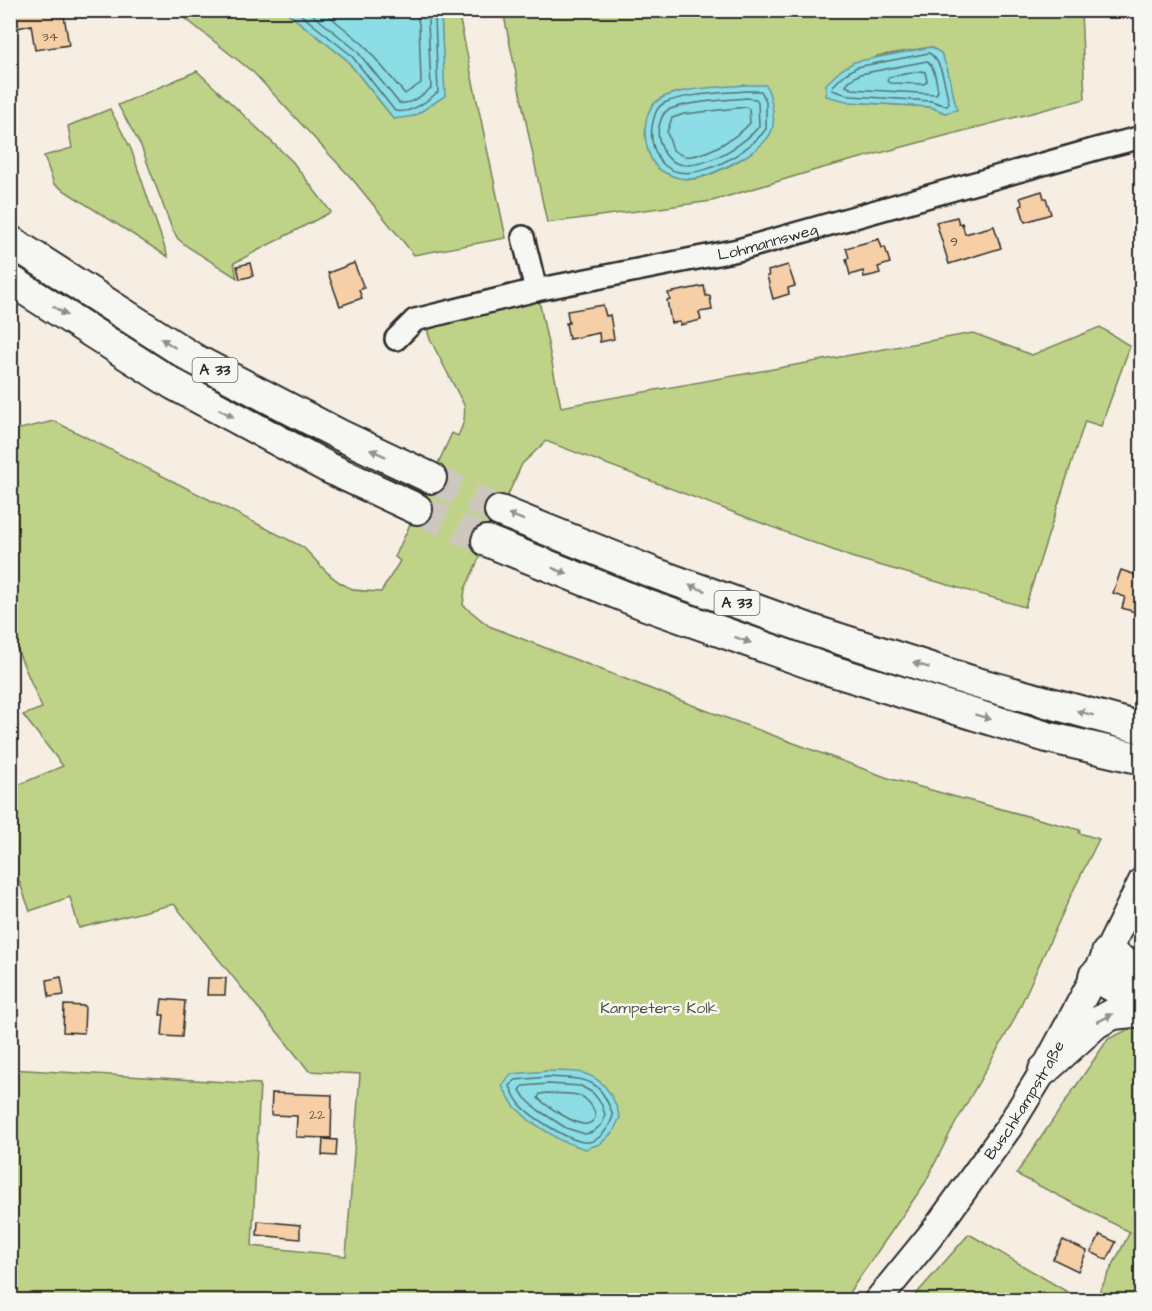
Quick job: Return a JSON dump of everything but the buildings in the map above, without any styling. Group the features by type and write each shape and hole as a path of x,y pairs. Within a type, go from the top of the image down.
{"highway":[{"name":"A 33","path":"10,241 194,359 340,435 431,478"},
{"name":"A 33","path":"10,280 173,384 327,467 417,509"},
{"name":"A 33","path":"500,511 654,573 815,631 977,683 1142,728"},
{"name":"A 33","path":"487,541 646,605 826,669 1047,736 1142,759"},
{"path":"1100,964 1142,972"},
{"path":"1100,964 1142,1003"},
{"path":"1044,1070 1096,1023 1113,1014 1142,1011"}],"main road":[{"name":"Buschkampstraße","path":"878,1300 935,1230 1009,1127 1044,1070 1142,881"}],"street":[{"name":"Lohmannsweg","path":"396,339 415,320 536,290 738,250 1142,137"},
{"path":"523,237 536,290"}],"green space":[{"path":"176,11 285,11 346,59 394,119 444,96 441,15 437,11 458,11 506,238 414,255 354,181 254,73"},
{"path":"503,11 1081,11 1085,99 819,169 712,201 547,223","holes":["931,47 947,68 950,81 945,113 931,107 850,102 877,56","745,85 772,118 771,131 764,141 742,159 703,177 689,179 666,173 661,98 679,92"]},
{"path":"197,71 292,161 331,212 234,263 237,278 178,239 172,229 141,146 118,105"},
{"path":"110,109 131,149 168,257 54,184 44,156 72,148 68,126"},
{"name":"Kampeters Kolk","path":"539,300 561,407 973,333 1032,355 1100,327 1130,346 1101,426 1085,421 1025,607 851,557 546,441 522,464 465,589 463,605 489,626 888,778 1080,830 1079,833 1099,839 1013,1022 950,1133 925,1183 844,1300 11,1300 11,1069 260,1084 252,1246 346,1256 360,1074 309,1071 174,904 79,928 70,897 30,911 11,859 11,788 63,766 23,715 42,708 11,635 11,431 54,421 303,547 326,571 345,586 359,591 381,592 400,561 395,557 452,433 458,436 463,425 464,405 430,339 429,328"},
{"path":"1138,1025 1141,1027 1141,1300 1095,1300 1130,1232 1016,1174 1108,1039"},
{"path":"969,1234 1081,1300 911,1300"}],"water":[{"path":"285,11 437,11 441,15 445,96 414,116 394,119 346,59"},
{"path":"931,47 941,53 957,110 945,113 931,107 850,102 826,96 826,84 854,62"},
{"path":"766,85 771,101 772,130 761,145 740,160 697,178 679,178 657,167 647,149 645,130 649,112 660,99 678,92"},
{"path":"548,1071 586,1074 599,1081 608,1091 620,1117 613,1132 600,1144 585,1149 560,1140 530,1121 514,1106 502,1086 511,1074"}],"tunnel":[{"path":"431,478 500,511"},
{"path":"417,509 487,541"}]}
